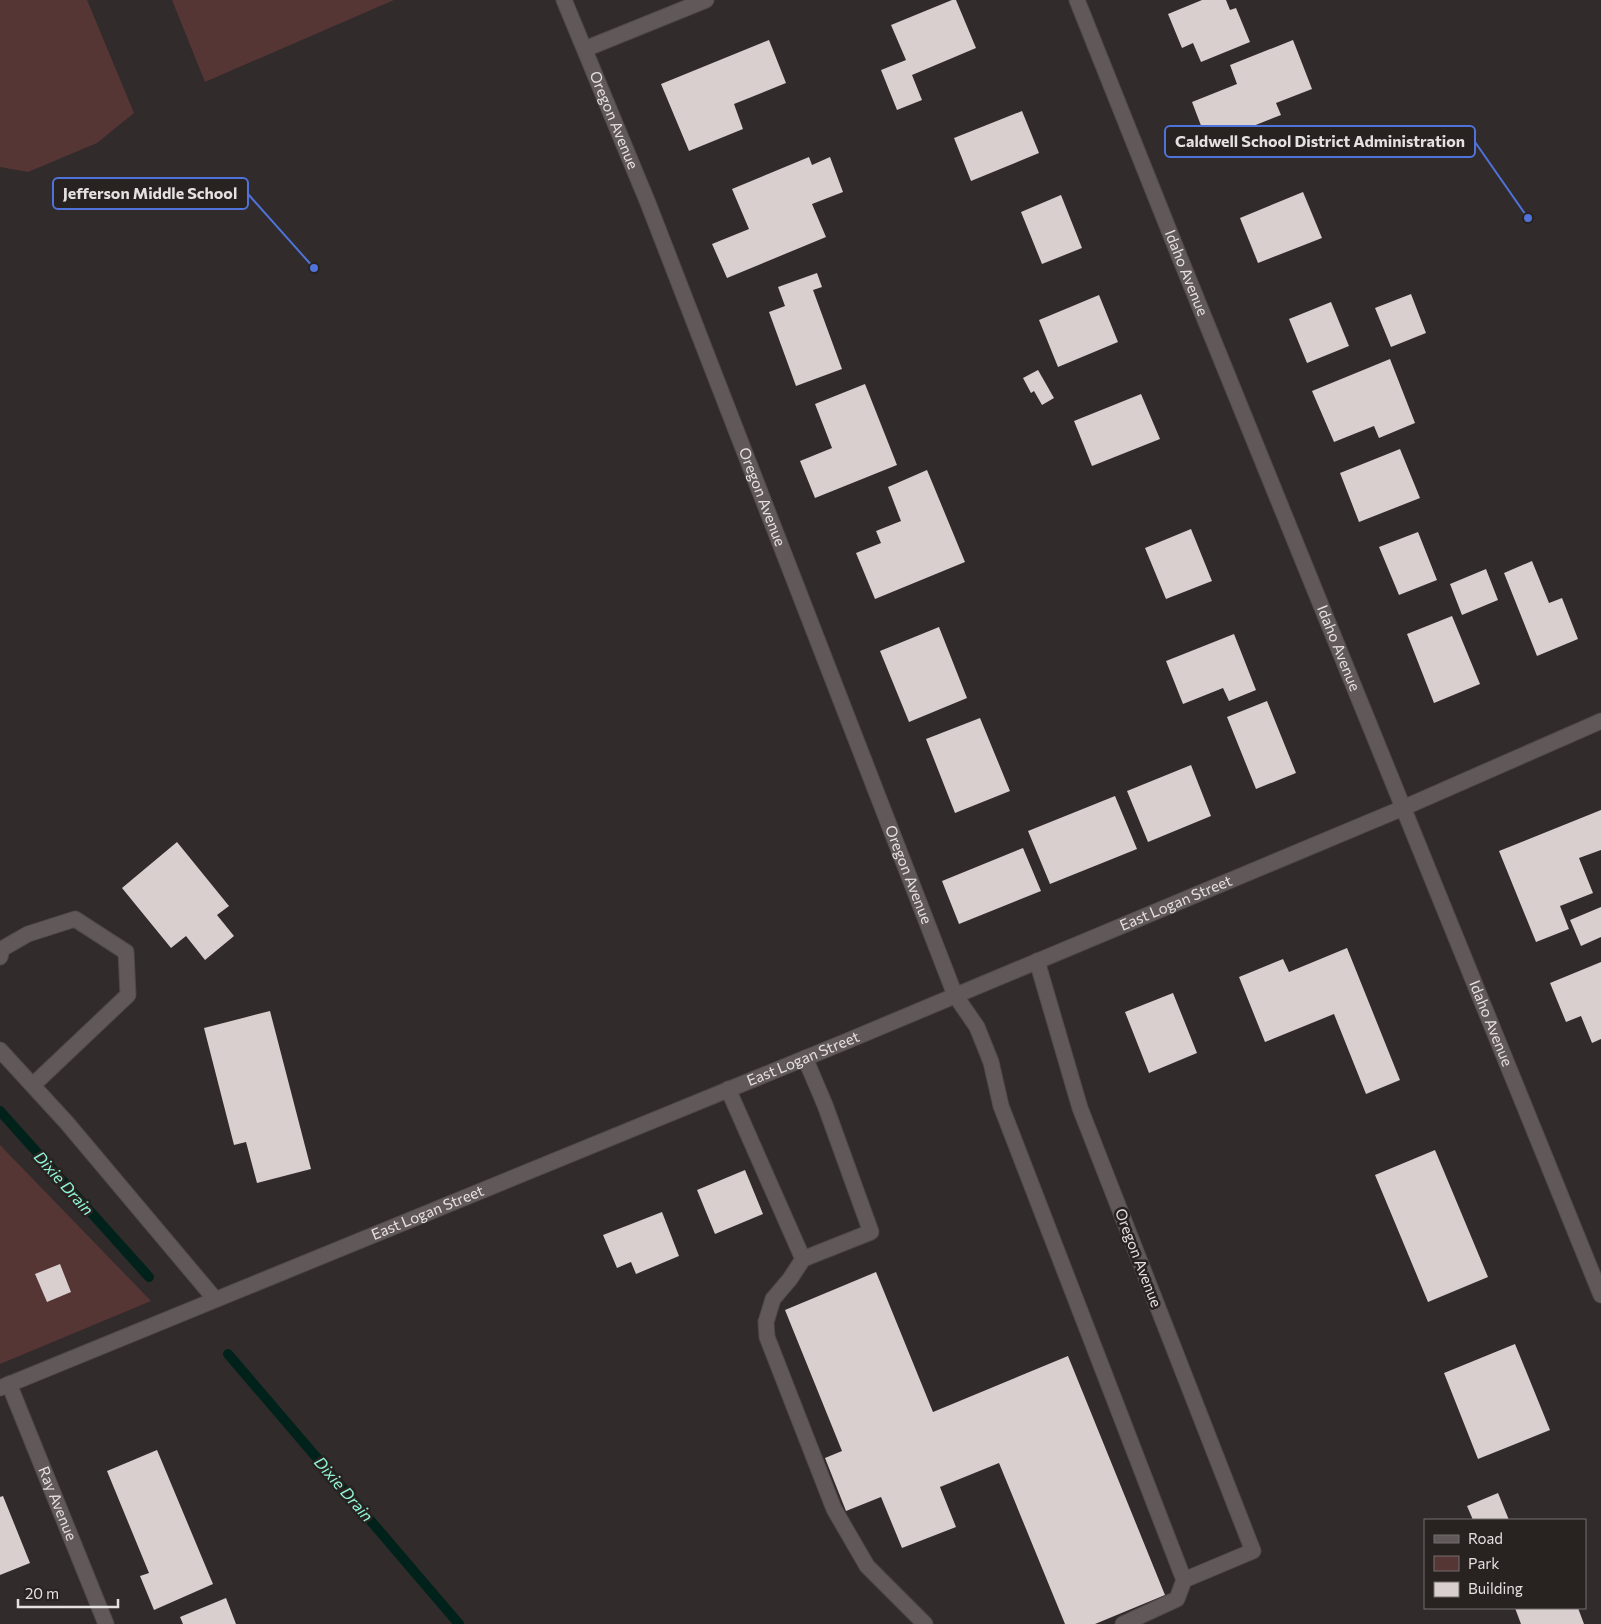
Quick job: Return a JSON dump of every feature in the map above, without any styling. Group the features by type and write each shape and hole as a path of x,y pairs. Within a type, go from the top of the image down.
{"street":[{"name":"Oregon Avenue","path":"564,0 652,212 955,996 977,1027 991,1062 1001,1106 1184,1580 1253,1551 1080,1108 1037,961"},
{"path":"585,49 706,0"},
{"name":"Idaho Avenue","path":"1077,0 1601,1295"},
{"name":"East Logan Street","path":"5,1386 955,996 1403,808 1601,721"},
{"path":"0,957 2,949 28,934 75,919 126,952 128,995 33,1085"},
{"path":"0,1050 67,1123 215,1299"},
{"path":"805,1058 825,1105 871,1232 802,1259 790,1279 773,1299 766,1322 767,1337 834,1509 866,1566 925,1624"},
{"path":"728,1089 802,1259"},
{"name":"Ray Avenue","path":"5,1386 106,1624"},
{"path":"1123,1624 1177,1598 1184,1580"}],"green space":[{"path":"0,0 87,0 134,113 97,143 28,172 0,167"},
{"path":"172,0 394,0 205,82"},
{"path":"0,1145 151,1301 0,1364"}],"building":[{"path":"956,0 976,48 912,75 922,100 897,110 881,70 906,60 891,25"},
{"path":"1202,0 1226,0 1230,10 1236,8 1250,42 1201,62 1193,43 1182,48 1168,14"},
{"path":"769,40 786,83 734,104 743,129 689,151 661,84"},
{"path":"1293,40 1312,89 1276,103 1281,115 1208,144 1192,102 1237,84 1230,65"},
{"path":"1022,111 1039,153 971,181 954,138"},
{"path":"809,157 812,165 830,157 843,192 812,204 826,237 727,278 712,244 749,229 732,189"},
{"path":"1303,192 1322,238 1258,263 1240,218"},
{"path":"1061,195 1082,248 1042,264 1021,212"},
{"path":"817,273 822,287 813,290 842,369 796,386 769,312 785,306 778,287"},
{"path":"1411,294 1426,333 1391,347 1375,308"},
{"path":"1099,295 1118,342 1058,367 1039,320"},
{"path":"1331,302 1349,346 1307,363 1289,319"},
{"path":"1390,359 1415,423 1379,438 1374,426 1334,442 1312,391"},
{"path":"1038,370 1054,398 1042,405 1034,391 1031,393 1023,378"},
{"path":"865,384 897,465 815,498 800,461 832,448 815,404"},
{"path":"1141,394 1160,439 1092,466 1074,421"},
{"path":"1400,449 1420,498 1359,522 1340,473"},
{"path":"927,470 965,562 875,599 856,553 881,543 876,531 901,521 888,487"},
{"path":"1191,529 1212,581 1166,599 1145,548"},
{"path":"1418,532 1437,580 1399,595 1379,547"},
{"path":"1532,561 1549,603 1562,598 1578,639 1537,656 1504,573"},
{"path":"1486,569 1498,600 1462,615 1450,584"},
{"path":"1452,616 1480,684 1434,703 1407,634"},
{"path":"939,627 967,698 909,722 880,651"},
{"path":"1234,634 1256,690 1229,701 1223,688 1183,704 1166,661"},
{"path":"1267,701 1296,773 1256,789 1227,717"},
{"path":"980,718 1010,791 955,813 926,739"},
{"path":"1191,765 1211,816 1148,842 1127,791"},
{"path":"1115,796 1137,849 1050,884 1028,831"},
{"path":"1601,810 1601,850 1579,858 1593,893 1560,906 1569,929 1536,942 1499,851"},
{"path":"177,842 229,906 217,915 234,936 205,960 186,936 171,948 122,888"},
{"path":"1023,848 1041,891 959,924 942,881"},
{"path":"1601,907 1601,937 1581,946 1570,920"},
{"path":"1347,948 1400,1080 1366,1094 1334,1014 1265,1042 1239,977 1283,959 1289,972"},
{"path":"1601,962 1601,1039 1592,1043 1581,1016 1566,1022 1550,983"},
{"path":"1173,993 1197,1053 1149,1073 1125,1012"},
{"path":"270,1011 311,1169 257,1183 246,1142 234,1145 204,1028"},
{"path":"1435,1150 1488,1277 1428,1302 1375,1175"},
{"path":"745,1170 763,1214 715,1234 697,1190"},
{"path":"662,1212 679,1256 636,1274 631,1262 617,1268 603,1235"},
{"path":"60,1264 71,1292 47,1302 35,1274"},
{"path":"876,1272 933,1412 1068,1356 1165,1595 1095,1624 1065,1624 999,1463 940,1487 956,1527 902,1548 881,1497 846,1511 825,1458 842,1451 785,1310"},
{"path":"1515,1344 1550,1430 1478,1459 1444,1373"},
{"path":"157,1450 213,1584 154,1610 140,1576 149,1573 107,1471"},
{"path":"1498,1493 1509,1519 1473,1519 1467,1506"},
{"path":"3,1496 30,1563 0,1575 0,1497"},
{"path":"226,1598 236,1624 183,1624 180,1617"},
{"path":"1515,1609 1578,1609 1584,1624 1521,1624"}],"waterway":[{"name":"Dixie Drain","path":"0,1111 149,1277"},
{"name":"Dixie Drain","path":"228,1354 459,1624"}],"place":[{"name":"Caldwell School District Administration","path":"1528,218"},
{"name":"Jefferson Middle School","path":"314,268"}]}
